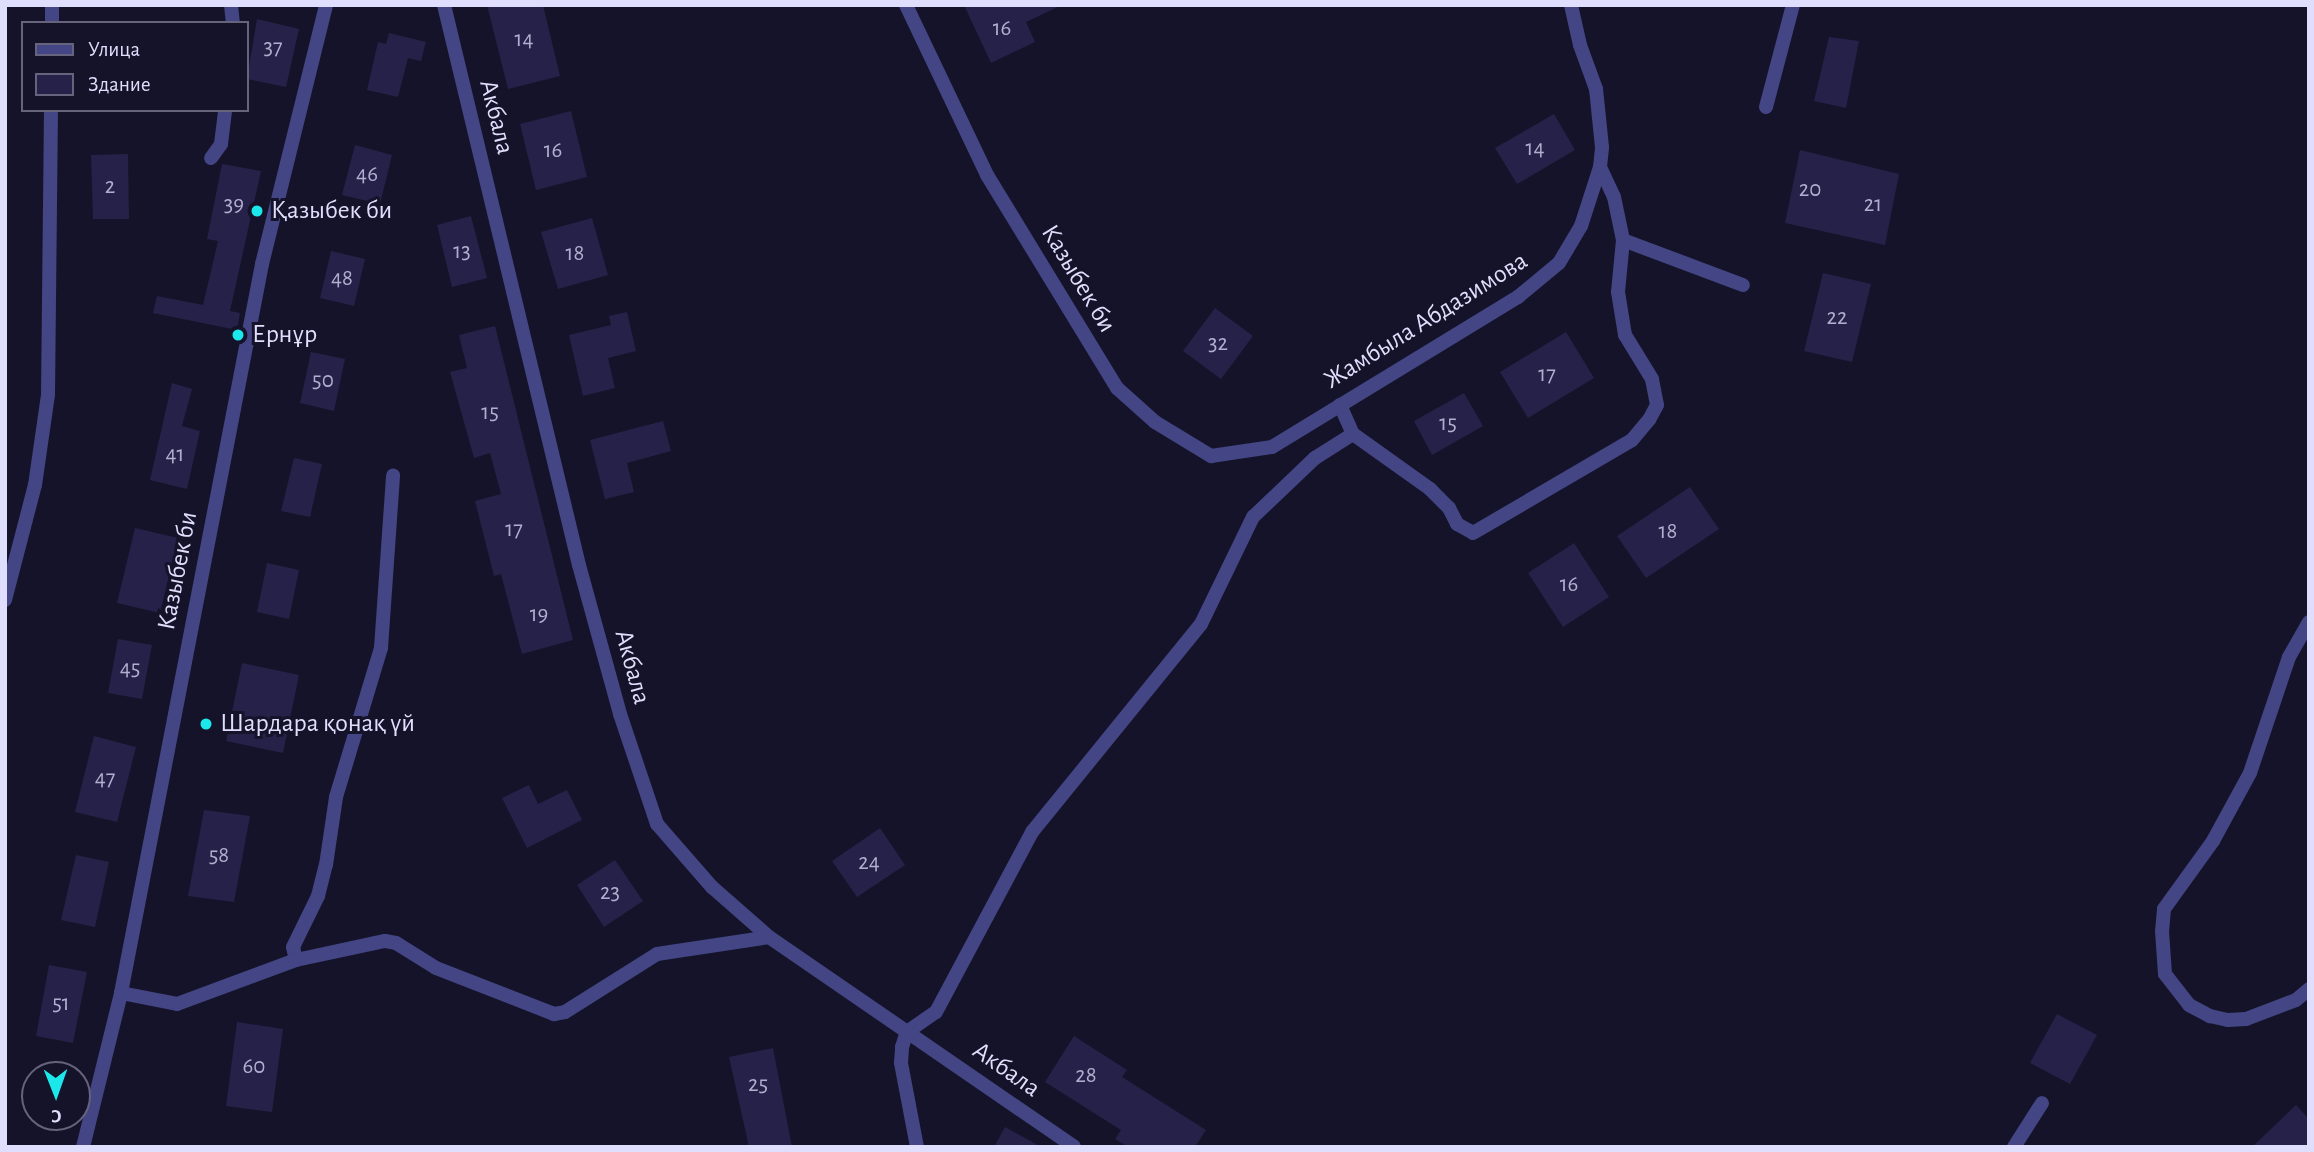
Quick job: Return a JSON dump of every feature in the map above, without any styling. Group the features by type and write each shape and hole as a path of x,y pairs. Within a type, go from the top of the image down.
{"street":[{"name":"Казыбек би","path":"83,1147 121,993 262,264 326,5"},
{"name":"Акбала","path":"444,5 579,565 637,770 657,824 712,887 769,937 1074,1147"},
{"name":"Казыбек би","path":"906,5 986,175 1117,388 1155,422 1211,456 1272,447 1301,429"},
{"path":"1340,405 1353,434 1430,489 1449,508 1457,524 1473,533 1632,440 1640,433 1657,405 1652,379 1625,335 1618,292 1623,240 1614,197 1600,167 1602,147 1596,89 1580,45 1571,5"},
{"path":"1766,107 1793,5"},
{"path":"5,600 35,485 48,395 51,112"},
{"path":"211,158 221,144 225,112"},
{"name":"Жамбыла Абдазимова","path":"1301,429 1518,297 1559,263 1581,226 1600,167"},
{"path":"1623,240 1743,285"},
{"path":"917,1147 901,1063 902,1046 907,1032 936,1012 1032,832 1201,624 1254,517 1315,458 1353,434"},
{"path":"296,960 293,947 318,896 326,865 336,797 382,648 393,475"},
{"path":"2309,622 2289,657 2250,773 2213,841 2164,909 2162,931 2165,974 2189,1005 2210,1016 2228,1020 2246,1019 2296,1000 2309,989"},
{"path":"121,993 177,1004 296,960 385,941 396,943 436,968 554,1014 565,1012 657,954 769,937"},
{"path":"2014,1147 2042,1103"}],"building":[{"path":"487,5 543,5 560,76 508,89"},
{"path":"964,5 1062,5 1026,22 1035,42 991,63"},
{"path":"257,19 299,29 286,87 248,79"},
{"path":"389,33 426,42 421,61 408,58 398,97 367,90 378,42 386,44"},
{"path":"1829,37 1859,41 1846,108 1814,101"},
{"path":"571,111 587,177 536,190 520,124"},
{"path":"1554,114 1575,150 1517,184 1495,148"},
{"path":"355,145 392,155 380,204 342,195"},
{"path":"1800,150 1899,174 1885,245 1785,223"},
{"path":"128,154 129,219 93,219 91,155"},
{"path":"222,164 261,171 230,311 240,313 237,330 153,313 157,296 203,305 218,241 207,239"},
{"path":"471,216 487,278 452,287 437,225"},
{"path":"592,218 608,275 558,289 541,232"},
{"path":"331,251 365,259 354,306 320,298"},
{"path":"1823,273 1871,284 1852,362 1804,351"},
{"path":"1215,308 1253,336 1221,379 1183,351"},
{"path":"627,312 636,351 608,358 615,388 583,396 569,335 611,325 609,316"},
{"path":"495,326 573,640 522,654 501,574 494,576 475,501 501,494 490,453 474,458 450,372 467,368 459,335"},
{"path":"1566,332 1594,378 1528,418 1500,372"},
{"path":"311,352 345,359 334,411 300,403"},
{"path":"172,383 192,389 182,426 200,431 187,489 150,480"},
{"path":"1464,393 1483,426 1432,455 1414,421"},
{"path":"663,421 671,451 627,463 634,492 605,499 590,440"},
{"path":"294,458 322,464 310,517 281,511"},
{"path":"1690,487 1719,529 1646,578 1617,536"},
{"path":"135,528 178,538 160,613 117,603"},
{"path":"1574,543 1609,597 1563,627 1528,573"},
{"path":"267,563 299,570 289,619 257,612"},
{"path":"118,639 152,645 142,699 108,693"},
{"path":"242,663 299,675 283,753 226,741"},
{"path":"94,736 136,747 117,822 75,812"},
{"path":"529,785 538,804 567,790 582,820 527,848 502,798"},
{"path":"204,810 250,816 234,902 188,896"},
{"path":"880,828 905,865 857,897 832,861"},
{"path":"76,855 109,862 95,927 61,920"},
{"path":"615,860 643,901 604,927 577,885"},
{"path":"49,965 87,972 73,1043 36,1036"},
{"path":"2057,1014 2097,1035 2070,1084 2030,1063"},
{"path":"237,1022 283,1029 272,1112 226,1106"},
{"path":"1074,1036 1127,1070 1122,1077 1206,1130 1195,1147 1128,1147 1115,1139 1121,1130 1045,1082"},
{"path":"773,1048 792,1147 749,1147 729,1057"},
{"path":"2296,1105 2309,1119 2309,1147 2252,1147"},
{"path":"1005,1127 1041,1147 994,1147"}],"place":[{"name":"Қазыбек би","path":"257,211"},
{"name":"Ернұр","path":"238,335"},
{"name":"Шардара қонақ үй","path":"206,724"}]}
